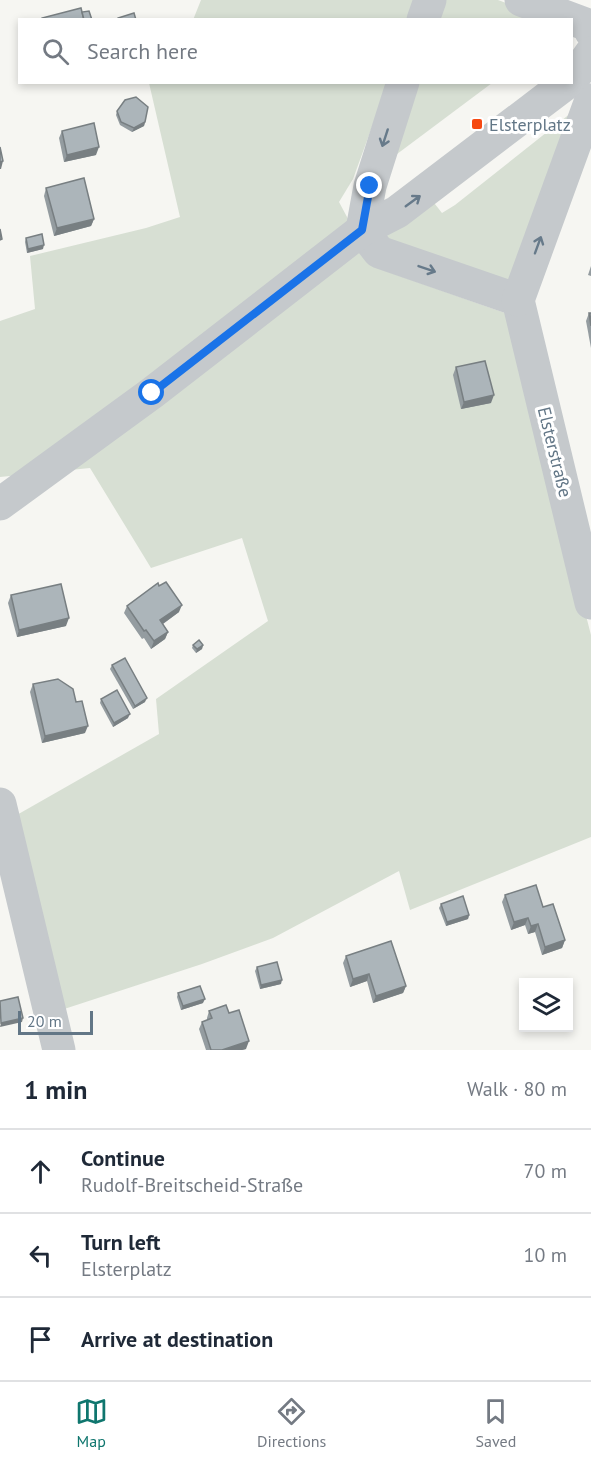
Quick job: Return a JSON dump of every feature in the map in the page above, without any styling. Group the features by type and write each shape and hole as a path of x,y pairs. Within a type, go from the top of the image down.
{"street":[{"path":"424,18 429,0"},
{"path":"521,0 569,18"},
{"path":"573,19 588,25 591,32"},
{"path":"573,56 591,48"},
{"path":"573,79 591,53"},
{"path":"402,84 370,186 362,230 379,252 518,300 591,100"},
{"path":"362,230 386,195 527,84"},
{"path":"0,504 152,393 362,230 398,213 565,84"},
{"name":"Elsterstraße","path":"518,300 591,603"},
{"path":"0,804 59,1050"}],"shaded area":[{"path":"201,0 419,0 412,18 194,18"},
{"path":"436,0 498,0 547,18 431,18"},
{"path":"149,84 388,84 353,179 339,202 362,245 380,269 508,314 591,635 591,837 410,910 399,871 273,938 202,964 52,1013 8,820 159,734 156,699 268,621 242,538 151,568 90,468 0,477 0,321 35,309 30,256 146,228 180,217"},
{"path":"410,84 491,84 385,163"},
{"path":"571,113 511,287 382,237 431,199 442,213 455,205"}],"building":[{"path":"81,8 84,18 42,18"},
{"path":"89,11 91,18 84,18 82,12"},
{"path":"134,13 135,18 118,18"},
{"path":"136,97 148,107 145,122 134,128 121,122 117,111 125,100"},
{"path":"94,123 99,147 67,155 62,131"},
{"path":"84,178 94,219 57,228 46,188"},
{"path":"42,234 44,245 28,249 26,238"},
{"path":"485,361 494,395 464,402 456,367"},
{"path":"166,582 182,605 160,620 168,632 154,641 146,630 144,631 127,606 158,583 159,586"},
{"path":"61,584 69,618 19,630 11,595"},
{"path":"199,640 203,645 197,649 193,645"},
{"path":"125,658 147,698 135,706 112,665"},
{"path":"58,679 73,689 76,702 82,701 88,726 45,736 33,684"},
{"path":"117,690 130,714 114,723 101,699"},
{"path":"536,885 543,907 553,904 565,940 545,947 538,924 531,926 528,918 514,922 505,895"},
{"path":"463,896 469,915 447,922 441,904"},
{"path":"391,941 406,986 376,996 369,974 353,979 346,956"},
{"path":"277,962 282,980 261,985 257,967"},
{"path":"200,986 205,999 183,1006 178,993"},
{"path":"18,997 23,1018 1,1023 0,1001"},
{"path":"226,1005 229,1013 239,1010 249,1041 222,1050 211,1050 202,1022 212,1018 209,1011"}],"place":[{"name":"Elsterplatz","path":"477,124"}],"route":[{"path":"152,393 362,230 370,186"}]}
